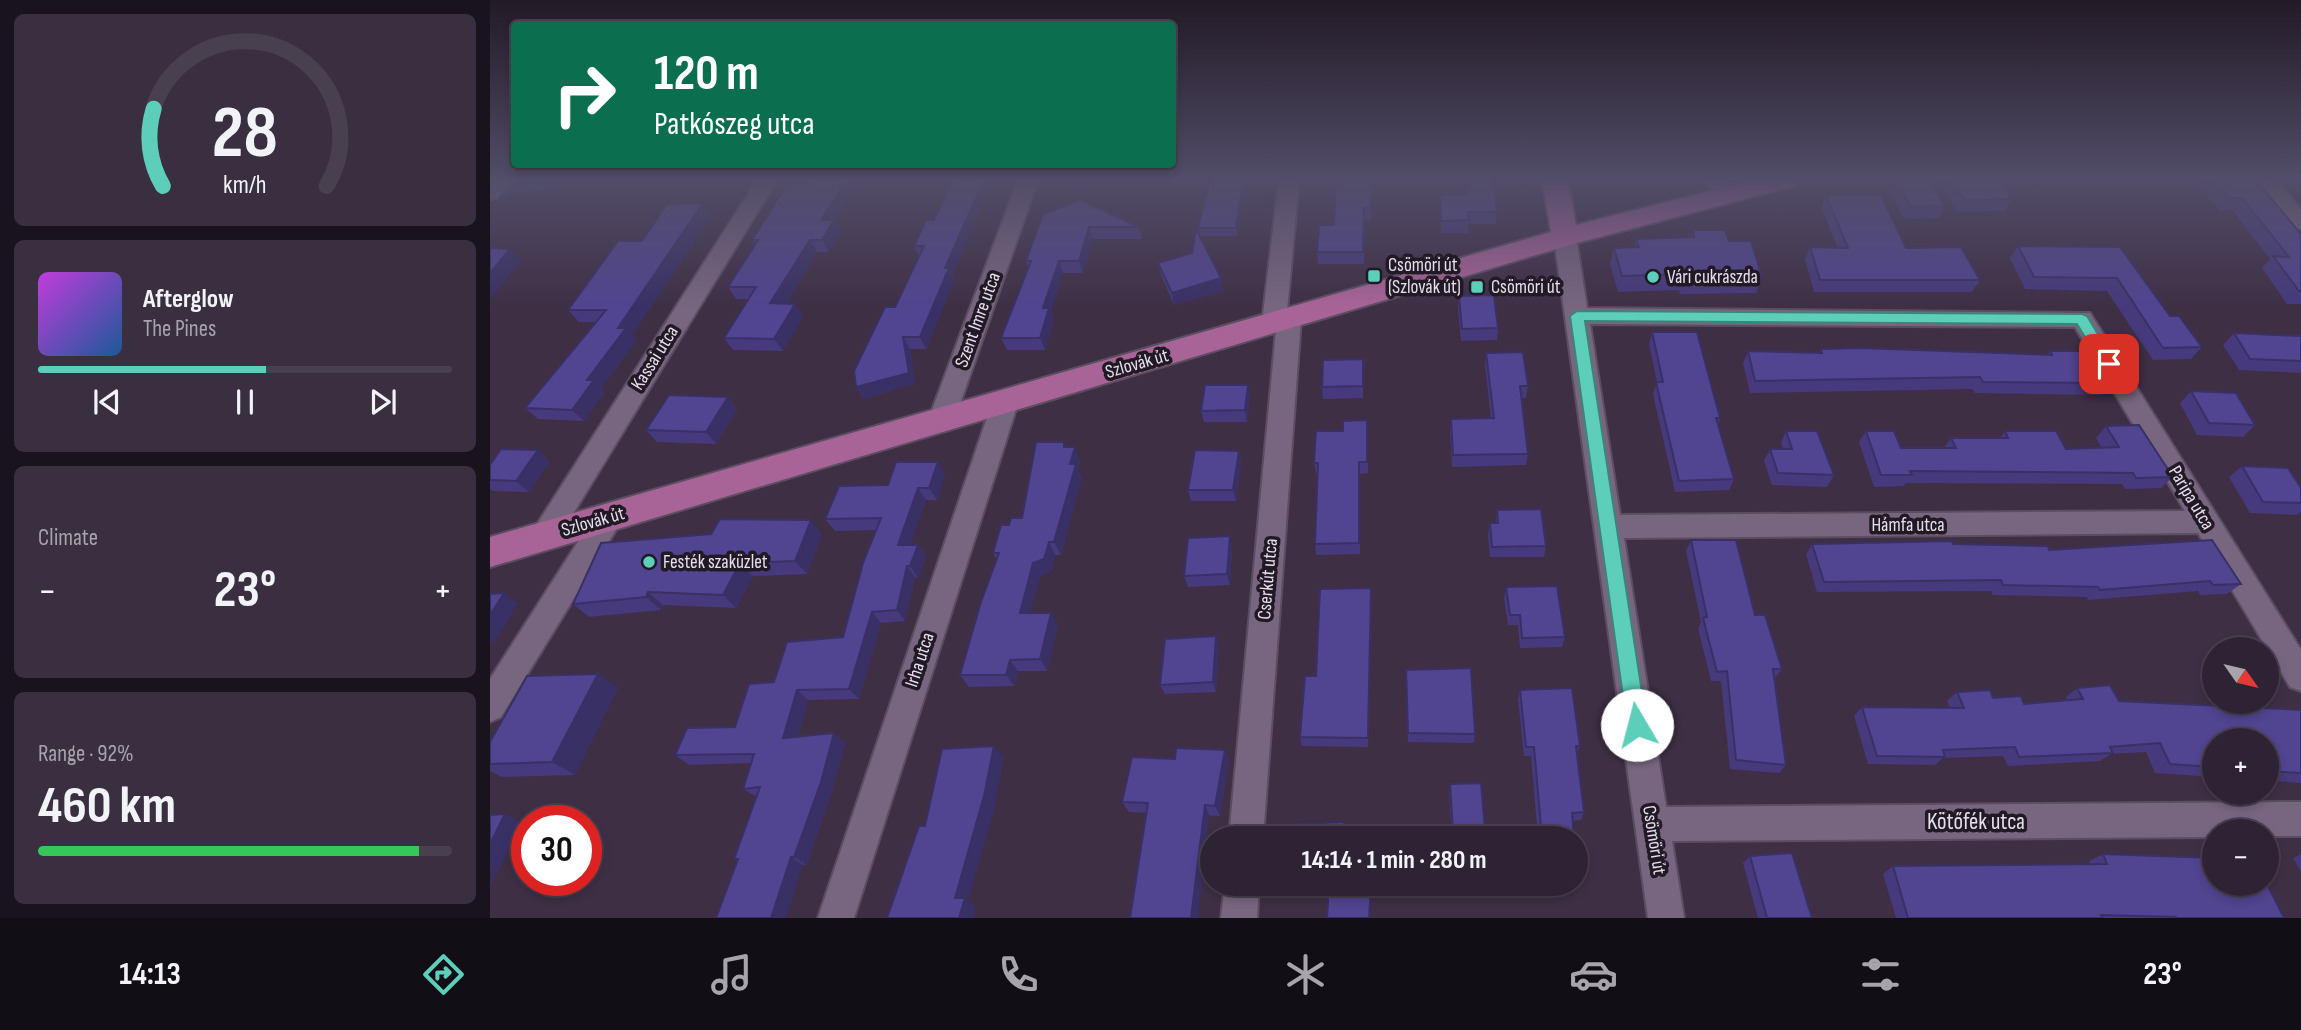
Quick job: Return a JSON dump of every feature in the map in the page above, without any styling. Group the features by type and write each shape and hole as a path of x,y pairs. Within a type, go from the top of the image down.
{"main road":[{"name":"Csömöri út","path":"1563,223 1565,237"},
{"name":"Szlovák út","path":"490,552 1004,403 1609,223"}],"street":[{"name":"Kassai utca","path":"544,537 740,223"},
{"name":"Szent Imre utca","path":"941,421 1013,223"},
{"path":"1281,321 1287,223"},
{"name":"Csömöri út","path":"1565,237 1665,918"},
{"name":"Paripa utca","path":"1577,316 2082,319 2301,677"},
{"name":"Cserkút utca","path":"1247,826 1281,321"},
{"name":"Irha utca","path":"836,918 1004,403"},
{"path":"490,707 609,517"},
{"name":"Hámfa utca","path":"1609,527 2206,522"},
{"name":"Kötőfék utca","path":"1651,824 2301,819"},
{"path":"1240,918 1241,896"}],"building":[{"path":"654,223 690,223 618,328 626,328 587,380 594,380 572,410 525,408 606,310 568,310 618,241 642,241"},
{"path":"763,223 832,223 822,240 810,240 770,303 795,304 774,339 724,338 756,287 728,287 758,240 752,240"},
{"path":"925,223 965,223 920,337 903,337 909,373 856,387 854,371 885,307 895,307 924,246 914,246"},
{"path":"1040,223 1130,223 1139,227 1089,227 1079,261 1059,261 1043,308 1049,308 1040,338 1001,338 1031,261 1026,261"},
{"path":"1199,223 1237,223 1236,228 1198,228"},
{"path":"1334,223 1364,223 1363,252 1317,252 1319,225 1334,225"},
{"path":"1838,223 1894,223 1906,248 1961,247 1980,280 1820,280 1810,247 1848,248"},
{"path":"2262,223 2292,223 2301,234 2301,291 2273,256 2289,257"},
{"path":"1196,229 1221,278 1172,293 1158,263 1192,253"},
{"path":"1693,230 1725,230 1729,241 1751,241 1762,277 1685,278 1684,274 1622,276 1614,248 1639,247 1636,239 1694,237"},
{"path":"2018,246 2120,247 2170,316 2179,316 2202,347 2163,348 2117,278 2034,277"},
{"path":"490,248 510,249 490,273"},
{"path":"1494,295 1498,328 1462,329 1459,296"},
{"path":"1652,332 1697,332 1720,418 1716,418 1734,479 1679,481 1656,382 1663,382"},
{"path":"2234,333 2301,336 2301,361 2250,359"},
{"path":"1821,349 2052,355 2050,351 2093,351 2111,383 1983,382 1980,377 1755,381 1748,351 1822,353"},
{"path":"1523,352 1528,386 1520,386 1528,454 1453,455 1451,419 1494,418 1486,353"},
{"path":"1363,359 1363,386 1322,387 1323,360"},
{"path":"1205,385 1248,385 1245,410 1201,411"},
{"path":"2191,391 2236,393 2255,425 2209,423"},
{"path":"669,395 728,397 706,432 646,430"},
{"path":"1367,420 1367,462 1359,462 1359,543 1315,544 1318,463 1314,463 1316,431 1343,431 1343,421"},
{"path":"2139,425 2173,477 2136,478 2133,473 1910,471 1912,475 1881,475 1866,431 1894,431 1901,448 1956,448 1951,438 2008,438 2005,431 2056,431 2066,449 2119,447 2106,426"},
{"path":"1786,431 1817,431 1834,475 1778,473 1770,449 1792,449"},
{"path":"1036,442 1064,442 1064,447 1075,447 1070,464 1076,464 1054,542 1049,542 1044,559 1033,563 1020,613 1051,613 1040,659 1010,660 1006,675 960,675 981,602 999,553 993,553 1001,525 1009,525 1011,518 1022,518"},
{"path":"501,449 538,450 516,481 490,480 490,465"},
{"path":"1195,450 1239,451 1233,490 1188,490"},
{"path":"896,462 938,462 929,488 918,488 898,545 918,545 910,566 907,566 897,610 872,612 849,689 797,690 783,738 834,733 821,782 794,857 791,857 771,918 716,918 760,787 743,789 754,754 675,755 687,728 735,727 749,684 774,682 787,642 843,637 863,563 881,518 825,519 839,486 888,485"},
{"path":"2242,466 2288,468 2301,488 2301,503 2263,502"},
{"path":"1541,509 1546,546 1492,547 1490,523 1498,523 1497,510"},
{"path":"720,519 811,520 795,561 740,563 723,595 648,592 646,597 573,604 601,543 711,534"},
{"path":"1230,536 1227,574 1184,576 1188,538"},
{"path":"1691,540 1736,540 1755,615 1765,615 1782,669 1773,669 1786,765 1736,760 1727,671 1717,672 1703,618 1707,617"},
{"path":"2212,540 2241,584 2213,585 2210,581 2100,590 2098,587 2003,585 2001,580 1824,582 1812,544 1952,541 1953,544 2048,546 2049,550"},
{"path":"1557,586 1565,637 1522,638 1520,615 1510,615 1506,587"},
{"path":"1371,588 1368,738 1300,737 1305,676 1316,676 1320,589"},
{"path":"504,593 490,615 490,594"},
{"path":"1216,636 1213,682 1160,685 1165,639"},
{"path":"1471,668 1475,734 1408,733 1406,670"},
{"path":"598,674 552,762 490,764 490,742 527,676"},
{"path":"2110,685 2119,701 2202,705 2202,714 2279,714 2279,709 2301,710 2301,773 2279,772 2279,728 2202,728 2202,766 2170,764 2160,743 2110,747 2113,753 2019,757 2015,747 1943,750 1945,757 1877,756 1862,707 1964,708 1957,692 1990,690 1993,698 2021,696 2024,704 2083,699 2077,688"},
{"path":"1572,688 1580,746 1576,746 1584,812 1572,813 1573,826 1541,826 1534,747 1526,747 1520,690"},
{"path":"994,746 984,796 955,898 965,898 959,918 887,918 919,826 925,826 942,749"},
{"path":"1176,748 1225,750 1215,806 1205,805 1202,826 1200,826 1191,918 1130,918 1148,803 1122,802 1132,757 1175,759"},
{"path":"1481,783 1485,826 1453,826 1450,784"},
{"path":"505,814 490,844 490,815"},
{"path":"1344,822 1344,826 1297,826"},
{"path":"1792,853 1812,918 1767,918 1750,856"},
{"path":"2103,854 2202,858 2202,896 2273,896 2284,918 2101,915 2103,918 1908,918 1893,866 2107,864"},
{"path":"1328,896 1370,896 1369,918 1327,918"}],"place":[{"name":"Csömöri út (Szlovák út)","path":"1374,276"},
{"name":"Vári cukrászda","path":"1653,277"},
{"name":"Csömöri út","path":"1477,287"},
{"name":"Festék szaküzlet","path":"649,562"}],"route":[{"path":"1637,725 1577,316 2082,319 2109,364"}]}
